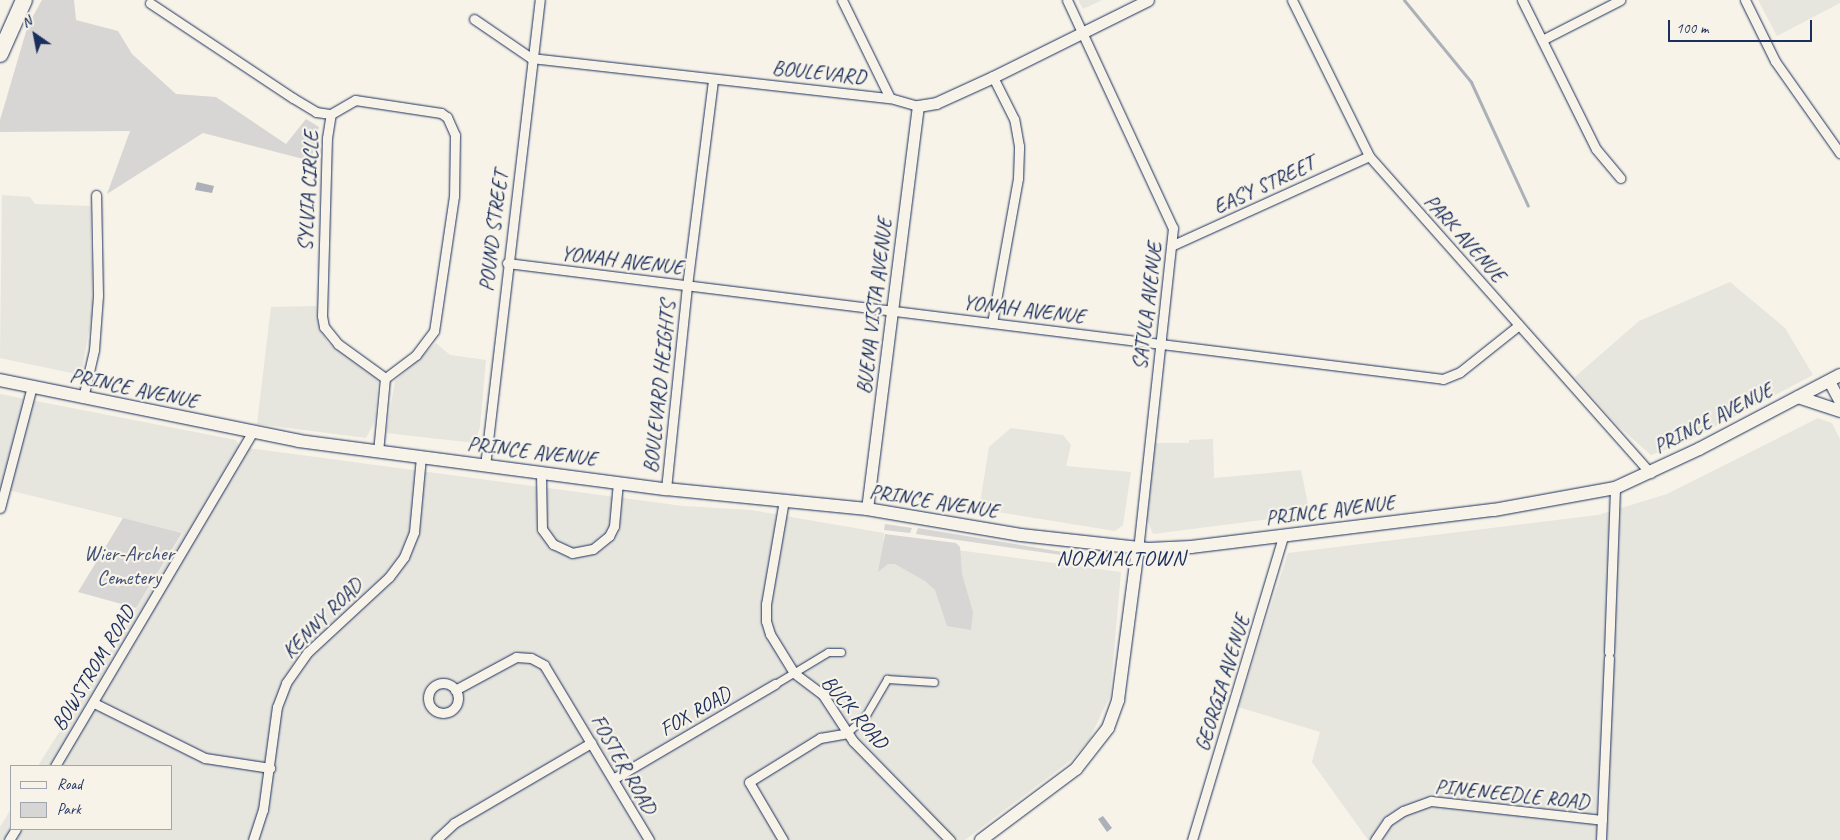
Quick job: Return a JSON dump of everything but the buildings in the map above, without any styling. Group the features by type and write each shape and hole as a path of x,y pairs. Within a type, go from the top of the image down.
{"highway":[{"path":"0,54 24,0"}],"main road":[{"name":"PRINCE AVENUE","path":"0,380 252,433 378,452 666,489 867,509 1021,535 1138,549 1191,547 1283,537 1494,510 1615,488 1650,473 1835,378"},
{"path":"1798,397 1840,411"},
{"path":"981,840 1076,769 1104,734 1118,700 1138,549"}],"street":[{"name":"POUND STREET","path":"485,466 530,58 540,0"},
{"path":"842,0 890,98"},
{"name":"SATULA AVENUE","path":"1067,0 1169,216 1174,246 1160,344 1138,549"},
{"name":"BOULEVARD","path":"474,19 530,58 713,80 890,98 918,106 936,103 1148,0"},
{"name":"PARK AVENUE","path":"1292,0 1369,156 1650,473"},
{"path":"1522,0 1596,149 1620,178"},
{"path":"1542,40 1620,0"},
{"path":"1745,0 1776,60 1840,154"},
{"path":"150,4 316,112 331,114"},
{"path":"992,323 1018,178 1019,146 1014,119 993,76"},
{"name":"BOULEVARD HEIGHTS","path":"666,489 687,286 713,80"},
{"name":"SYLVIA CIRCLE","path":"354,100 398,105 441,113 447,117 455,135 454,196 434,331 416,355 385,378 338,344 324,327 322,316 324,175 331,114 354,100"},
{"name":"BUENA VISTA AVENUE","path":"867,509 918,106"},
{"name":"EASY STREET","path":"1174,246 1369,156"},
{"path":"83,398 94,350 97,315 96,195"},
{"name":"YONAH AVENUE","path":"507,263 1443,379 1460,372 1519,325"},
{"path":"378,452 385,378"},
{"path":"1835,378 1840,402"},
{"path":"0,508 32,386"},
{"name":"BOWSTROM ROAD","path":"56,765 252,433"},
{"name":"KENNY ROAD","path":"253,840 262,810 270,768 277,707 293,672 308,652 389,577 410,545 420,457"},
{"path":"541,473 542,529 553,544 572,553 593,550 609,536 614,526 618,482"},
{"path":"1601,840 1615,488"},
{"name":"BUCK ROAD","path":"784,500 766,621 794,672 823,695 847,733 950,840"},
{"name":"GEORGIA AVENUE","path":"1192,840 1283,537"},
{"name":"FOX ROAD","path":"613,780 828,652 841,652"},
{"name":"FOSTER ROAD","path":"455,690 502,662 524,656 544,664 649,840"},
{"path":"784,840 749,782 820,738 847,733 866,715 887,679 934,682"},
{"path":"94,703 205,758 270,768"},
{"path":"436,840 454,823 591,743"},
{"name":"PINENEEDLE ROAD","path":"1375,840 1388,821 1403,810 1431,801 1602,820"}],"shaded area":[{"path":"1078,0 1102,0 1083,9"},
{"path":"1758,0 1840,0 1840,3 1777,36"},
{"path":"197,182 214,186 212,193 195,190"},
{"path":"2,195 30,197 35,204 90,206 93,309 81,375 0,358"},
{"path":"1730,282 1785,328 1813,375 1686,442 1651,455 1617,425 1575,377 1639,321"},
{"path":"316,306 320,329 328,343 378,379 375,421 366,438 257,424 271,307"},
{"path":"436,343 450,355 486,360 480,427 475,443 386,433 395,381"},
{"path":"0,394 236,440 240,447 683,506 751,510 884,533 883,540 1121,572 1110,696 1089,740 1070,761 965,840 0,840 0,827 10,811 10,830 172,830 172,765 39,765 183,533 0,488"},
{"path":"1818,418 1832,423 1840,439 1840,840 1368,840 1312,762 1320,732 1238,707 1288,553 1598,515 1667,494"},
{"path":"1011,428 1063,435 1071,445 1066,466 1131,472 1123,525 1115,531 979,509 989,447"},
{"path":"1213,439 1214,478 1301,470 1310,514 1153,534 1145,515 1154,443 1189,443 1189,440"},
{"path":"1103,816 1112,828 1107,832 1098,819"}],"green space":[{"path":"42,0 74,0 76,20 118,31 132,54 176,94 216,97 286,144 306,119 319,127 311,161 203,133 107,194 130,131 0,132 0,120 28,25"},
{"name":"Wier-Archer Cemetery","path":"123,518 182,533 136,608 78,592"},
{"path":"885,524 912,528 910,533 884,530"},
{"path":"918,528 1111,560 1110,562 916,534"},
{"path":"885,534 956,543 960,547 962,574 973,612 971,630 947,626 935,590 925,581 895,564 888,564 878,572"}],"waterway":[{"path":"1404,0 1471,82 1528,206"}],"district":[{"name":"NORMALTOWN","path":"1121,559"}]}
